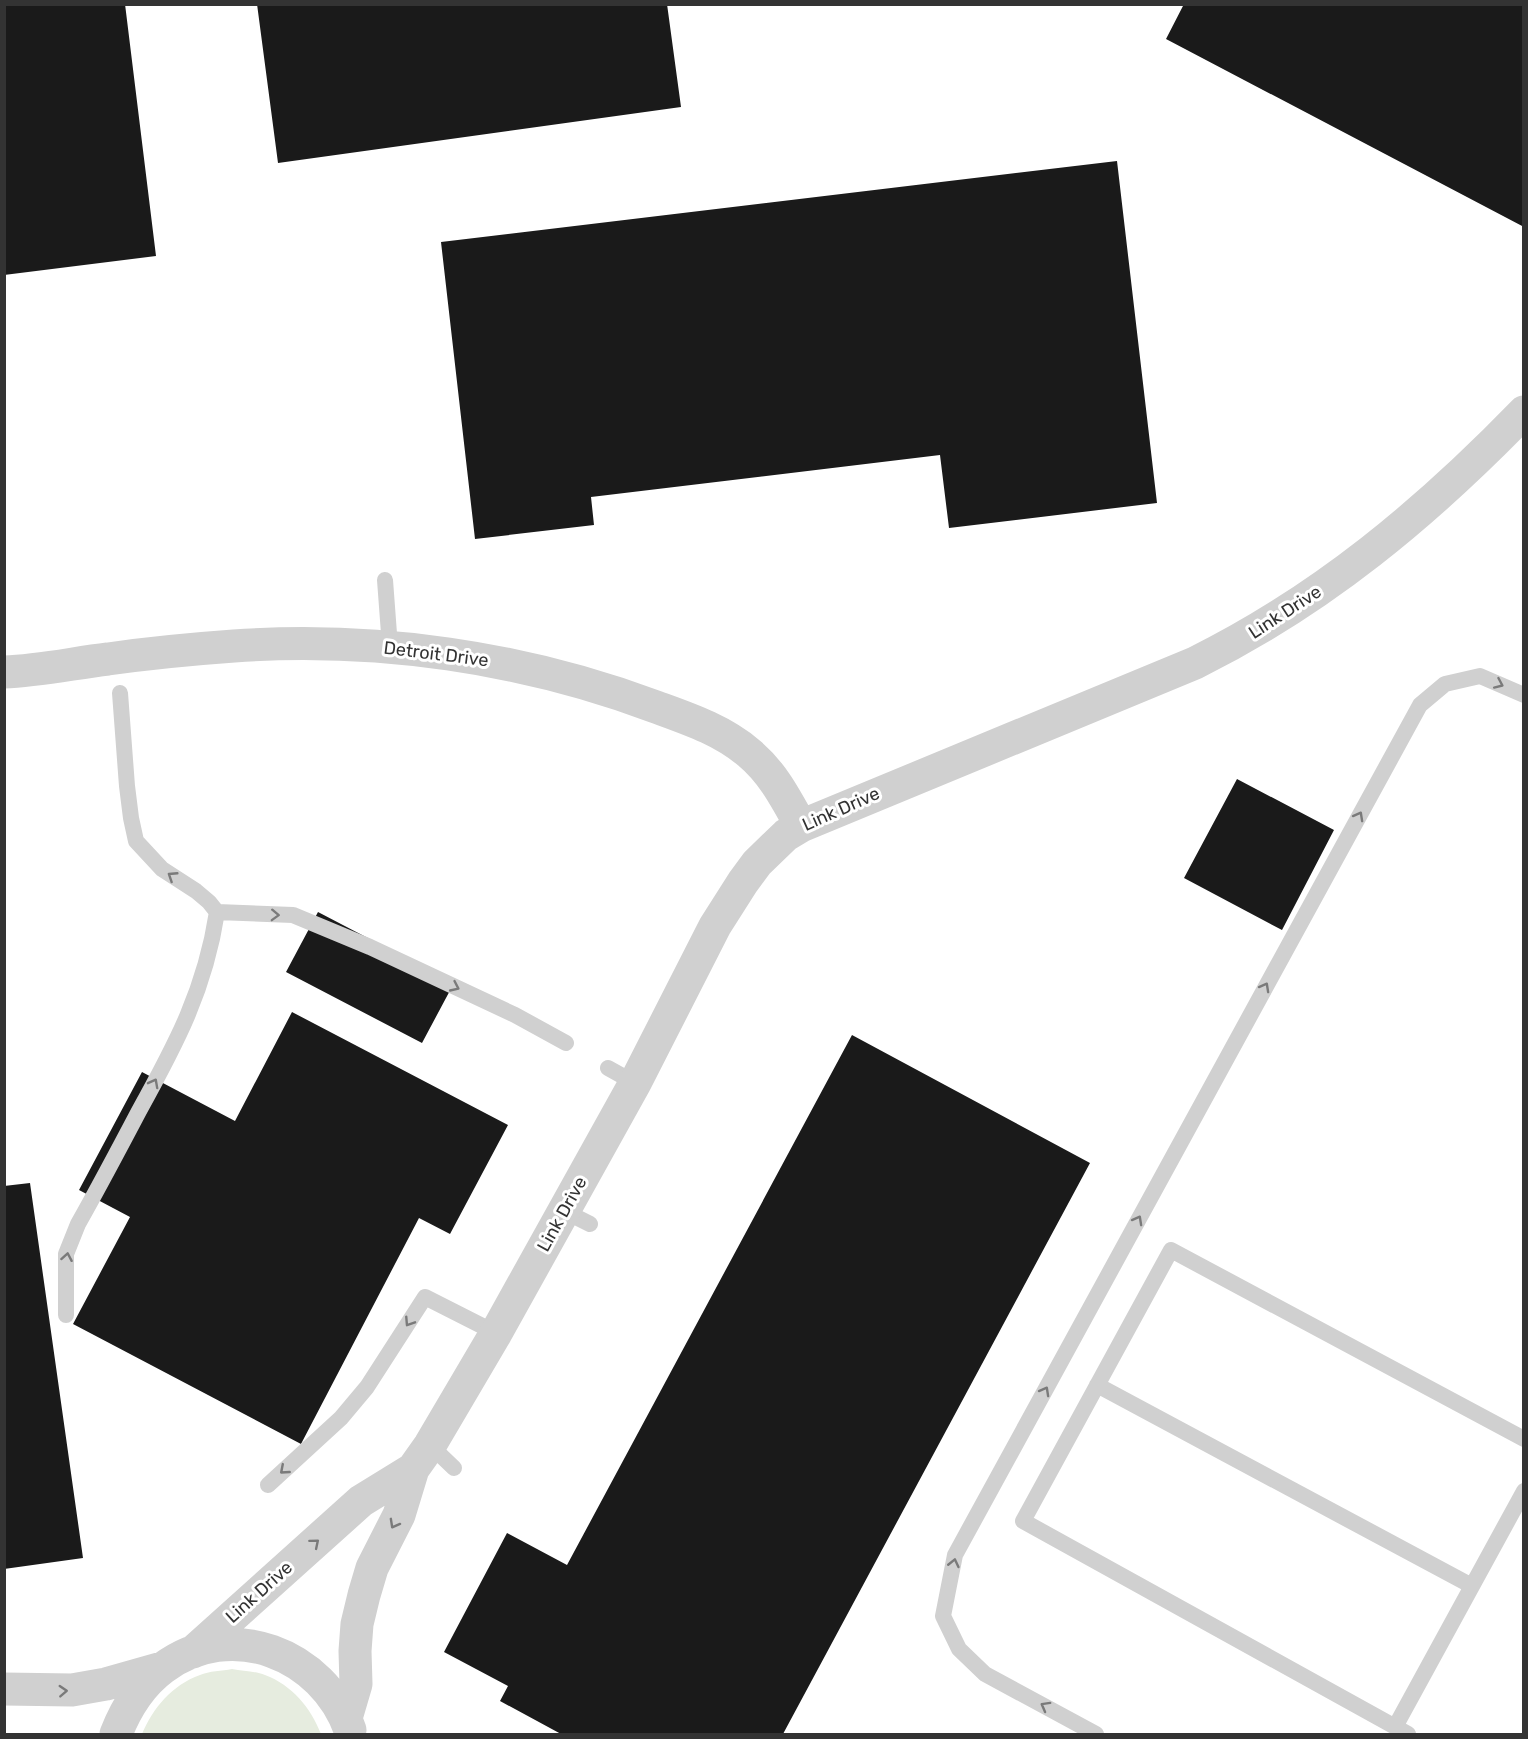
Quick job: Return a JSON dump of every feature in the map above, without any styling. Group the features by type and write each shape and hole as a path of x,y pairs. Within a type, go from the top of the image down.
{"street":[{"name":"Link Drive","path":"350,1730 356,1684 357,1633 364,1595 422,1457 496,1333 577,1217 622,1076 739,887 772,848 786,835 801,826 1195,663 1242,640 1288,612 1392,536 1441,493 1524,412"},
{"name":"Detroit Drive","path":"8,673 115,658 235,646 298,644 390,647 487,660 604,688 708,727 729,738 766,768 778,784 801,826"},
{"name":"Link Drive","path":"193,1652 361,1501 422,1457"},
{"path":"4,1689 72,1690 106,1684 163,1668 193,1652 210,1647 247,1645 282,1654 314,1674 337,1702 350,1730"},
{"path":"116,1734 123,1715 134,1697 163,1668"}],"lane":[{"path":"385,580 390,647"},
{"path":"1096,1734 986,1674 959,1649 943,1616 955,1555 1420,705 1445,684 1480,676 1524,695"},
{"path":"66,1315 66,1254 78,1224 176,1044 200,986 212,942 217,912 196,891 162,869 136,842 130,818 120,693"},
{"path":"217,912 293,915 370,947 515,1014 566,1043"},
{"path":"1524,1439 1171,1250 1023,1521 1402,1731 1472,1586 1524,1491"},
{"path":"267,1485 341,1418 361,1395 425,1297 496,1333"},
{"path":"1097,1384 1472,1586"},
{"path":"422,1457 454,1468"}],"shaded area":[{"path":"232,1669 261,1674 284,1685 306,1707 321,1734 142,1734 152,1715 172,1691 190,1679 211,1672"}],"building":[{"path":"4,4 125,4 156,256 4,275"},
{"path":"257,4 667,4 681,107 278,163"},
{"path":"1184,4 1524,4 1524,227 1166,39"},
{"path":"1117,161 1157,503 949,528 940,455 591,497 594,525 475,539 441,242"},
{"path":"1237,779 1334,830 1282,930 1184,878"},
{"path":"318,912 454,983 422,1043 286,972"},
{"path":"292,1012 508,1125 450,1234 419,1218 301,1444 73,1324 130,1217 79,1190 142,1072 235,1121"},
{"path":"852,1035 1090,1163 783,1734 561,1734 500,1701 508,1686 444,1652 507,1533 567,1565"},
{"path":"30,1183 83,1558 4,1569 4,1186"}]}
